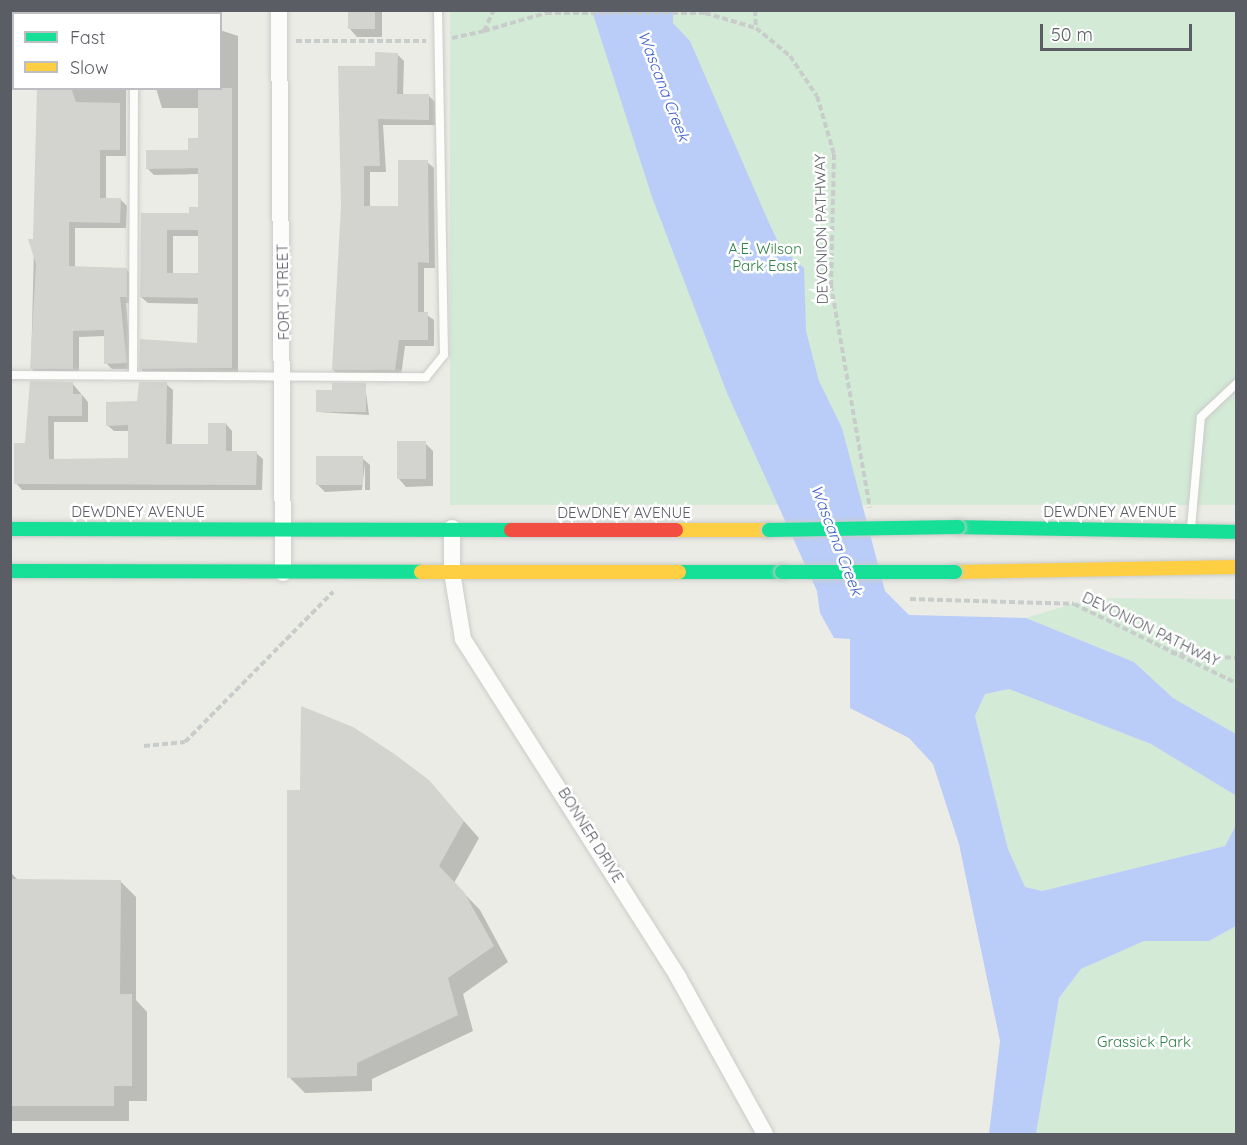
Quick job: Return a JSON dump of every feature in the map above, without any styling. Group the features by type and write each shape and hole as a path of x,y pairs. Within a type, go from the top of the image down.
{"main road":[{"name":"DEWDNEY AVENUE","path":"10,529 283,527 769,530 958,527 1191,529 1236,532"},
{"path":"10,571 955,572 1236,567"}],"street":[{"name":"FORT STREET","path":"279,10 284,376 283,573"},
{"name":"BONNER DRIVE","path":"452,528 452,573 463,639 660,947 765,1134"}],"lane":[{"path":"10,375 426,377 444,356 438,10"},
{"path":"133,375 134,90"},
{"path":"1191,529 1201,417 1236,384"}],"path":[{"path":"484,31 494,10"},
{"path":"755,10 756,28"},
{"name":"DEVONION PATHWAY","path":"280,41 438,40 484,31 545,12 688,13 706,11 756,28 773,39 806,78 834,154 832,295 870,508"},
{"path":"144,746 185,742 338,588"},
{"name":"DEVONION PATHWAY","path":"910,599 1074,604 1168,652 1236,683"},
{"path":"1168,652 1236,658"}],"green space":[{"name":"A.E. Wilson Park East","path":"450,11 1236,11 1236,505 450,505"},
{"path":"1091,598 1236,599 1236,734 1173,698 1134,662 1026,618"},
{"path":"1009,689 1151,744 1235,795 1236,825 1225,846 1042,891 1024,887 1008,849 975,716 985,694"},
{"name":"Grassick Park","path":"1236,926 1236,1134 1036,1134 1059,998 1081,969 1144,941 1209,941"}],"water":[{"name":"Wascana Creek","path":"592,11 673,11 673,23 690,41 781,248 804,268 806,331 819,381 842,428 885,591 909,615 1026,618 1134,662 1173,698 1236,734 1236,805 1235,795 1151,744 1009,689 985,694 975,716 1008,849 1025,887 1042,891 1225,846 1236,825 1236,926 1209,941 1144,941 1081,969 1059,998 1036,1134 989,1134 1000,1041 959,844 933,764 909,738 850,708 850,639 834,638 820,613 817,591 727,393 652,197"}],"building":[{"path":"348,10 375,10 375,29 348,29"},
{"path":"375,52 398,53 397,94 429,94 429,120 378,119 380,166 364,166 364,206 398,206 398,160 428,160 429,263 418,262 418,312 428,312 428,340 399,340 395,370 332,370 341,206 338,66 375,66"},
{"path":"232,88 232,368 139,369 140,339 197,343 198,298 140,297 141,213 189,213 189,207 198,207 198,168 146,169 146,150 188,150 188,138 198,138 198,90","holes":["167,230 198,230 198,273 167,273"]},
{"path":"37,90 72,90 76,102 120,103 120,150 100,150 100,198 121,198 120,223 69,222 69,266 127,268 127,297 120,297 127,363 104,364 104,330 73,331 73,369 30,369 36,264 28,239 33,239"},
{"path":"30,381 73,382 73,394 82,394 82,416 48,416 49,459 128,458 128,425 106,426 106,402 137,401 139,382 167,382 166,444 208,444 208,423 226,423 226,451 257,451 256,485 14,484 14,443 25,443"},
{"path":"332,383 366,383 366,412 316,412 316,390 332,390"},
{"path":"397,441 426,441 426,479 397,479"},
{"path":"316,456 363,456 363,485 316,485"},
{"path":"301,706 353,727 393,753 429,780 464,821 439,866 464,892 494,946 448,978 458,1015 357,1063 357,1076 287,1078 287,790 300,790"},
{"path":"10,879 121,880 120,994 132,994 132,1086 114,1086 114,1106 10,1106"}],"traffic: fast":[{"path":"958,527 1236,532"},
{"path":"769,530 958,527"},
{"path":"10,529 511,530"},
{"path":"10,571 421,572"},
{"path":"679,572 782,572"},
{"path":"782,572 955,572"}],"traffic: slow":[{"path":"676,530 769,530"},
{"path":"955,572 1236,567"},
{"path":"421,572 679,572"}],"traffic: jam":[{"path":"511,530 676,530"}]}
